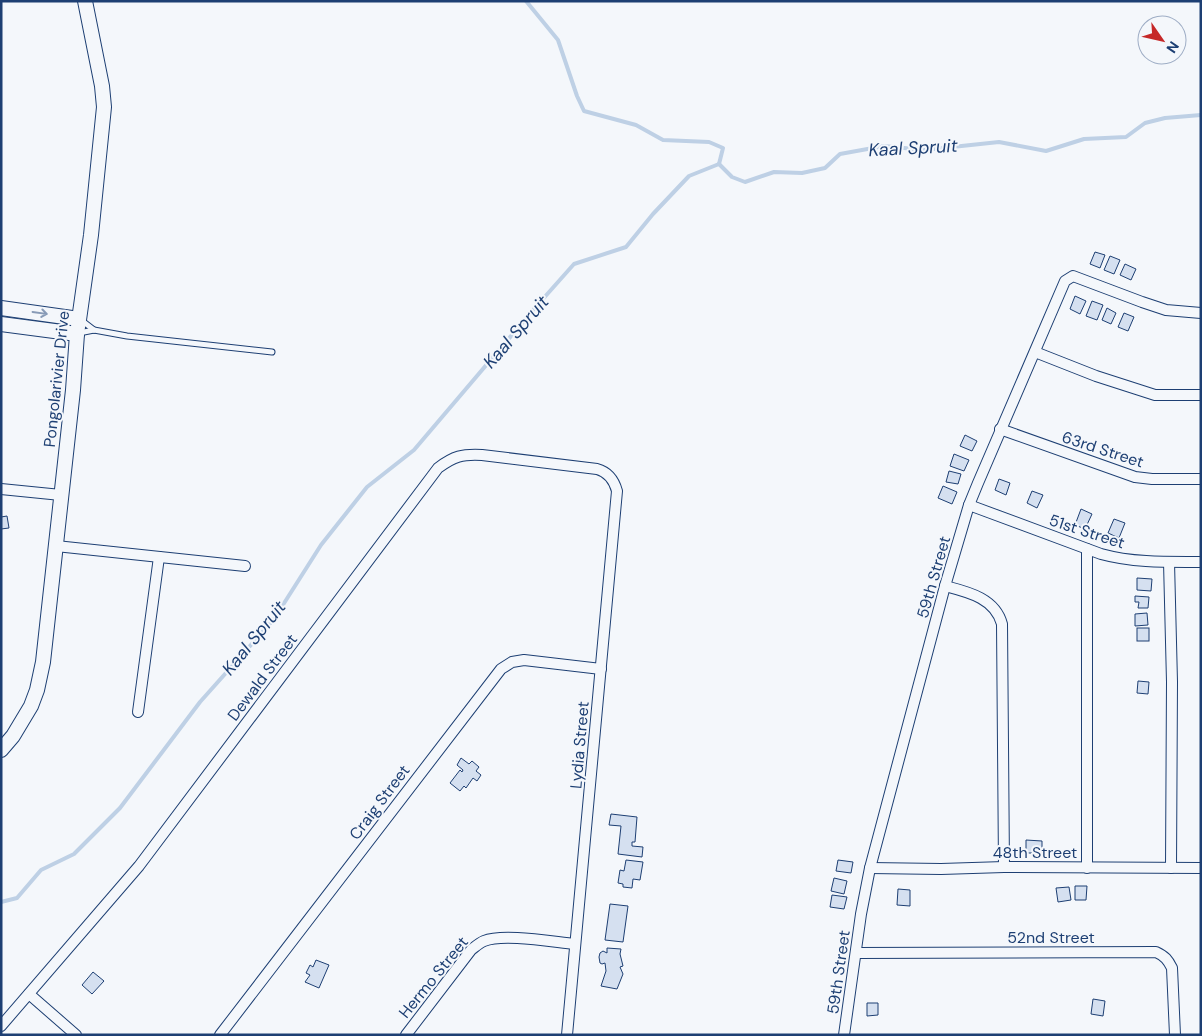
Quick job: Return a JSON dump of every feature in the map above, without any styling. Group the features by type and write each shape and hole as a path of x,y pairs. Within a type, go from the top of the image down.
{"street":[{"name":"Pongolarivier Drive","path":"1,750 25,719 38,690 43,662 73,390 77,334 91,235 104,107 102,86 85,1"},
{"name":"59th Street","path":"844,1035 861,914 870,868 945,586 970,505 1000,429 1065,281 1073,276 1166,310 1201,313"},
{"path":"1,308 79,318"},
{"path":"1,324 77,334"},
{"path":"1035,352 1096,376 1148,392 1167,396 1201,395"},
{"name":"63rd Street","path":"1000,429 1135,476 1152,479 1201,479"},
{"name":"Dewald Street","path":"1,1026 139,866 438,468 451,459 464,454 597,469"},
{"name":"Lydia Street","path":"567,1035 600,669 618,500 614,482 604,471 597,469"},
{"path":"1,490 61,495"},
{"name":"51st Street","path":"970,505 1101,554 1126,560 1201,562"},
{"path":"56,546 245,566"},
{"path":"1087,549 1087,868"},
{"path":"138,712 159,557"},
{"path":"1169,562 1172,682 1171,868"},
{"path":"945,586 965,591 987,602 1000,616 1002,624 1004,867"},
{"name":"Craig Street","path":"220,1035 501,669 512,662 524,660 600,669"},
{"name":"48th Street","path":"870,868 1201,868"},
{"name":"Hermo Street","path":"406,1035 471,950 482,941 494,938 507,938 575,944"},
{"name":"52nd Street","path":"856,953 1156,952 1162,955 1172,968 1175,1035"},
{"path":"29,994 76,1035"}],"lane":[{"path":"79,318 94,330"},
{"path":"77,334 94,330 127,336 272,352"}],"building":[{"path":"1095,252 1105,255 1100,268 1090,264"},
{"path":"1110,256 1120,260 1114,274 1104,270"},
{"path":"1125,264 1136,269 1131,280 1120,275"},
{"path":"1075,296 1086,301 1080,314 1070,309"},
{"path":"1092,301 1103,305 1097,320 1086,316"},
{"path":"1107,308 1116,313 1111,324 1102,320"},
{"path":"1124,313 1134,317 1128,331 1118,327"},
{"path":"965,435 977,441 972,451 960,446"},
{"path":"954,454 969,460 964,471 950,466"},
{"path":"949,471 961,474 958,484 946,482"},
{"path":"999,479 1010,483 1006,495 995,490"},
{"path":"943,486 957,492 952,504 938,498"},
{"path":"1032,491 1043,495 1037,508 1027,503"},
{"path":"1081,509 1092,514 1085,529 1075,525"},
{"path":"7,516 9,528 1,529 1,517"},
{"path":"1114,519 1125,523 1119,538 1108,533"},
{"path":"1137,578 1152,579 1151,591 1137,590"},
{"path":"1135,596 1149,597 1148,608 1138,608 1139,602 1135,602"},
{"path":"1147,613 1148,625 1135,626 1135,614"},
{"path":"1137,628 1149,628 1149,641 1137,641"},
{"path":"1138,681 1149,682 1148,694 1137,693"},
{"path":"461,758 469,764 472,761 479,767 476,771 481,775 477,781 473,778 466,788 464,786 460,791 450,783 460,770 462,772 463,770 457,765"},
{"path":"611,814 637,817 635,842 632,842 632,846 643,847 642,857 618,854 621,826 609,825"},
{"path":"1026,840 1042,841 1042,853 1026,853"},
{"path":"626,860 643,862 640,880 633,879 632,888 623,887 623,884 618,883 620,870 624,871"},
{"path":"838,860 853,862 851,873 836,871"},
{"path":"834,878 847,881 844,894 831,891"},
{"path":"1075,886 1087,886 1086,900 1075,900"},
{"path":"1069,887 1071,900 1058,902 1056,888"},
{"path":"898,889 910,890 910,906 897,905"},
{"path":"832,895 847,897 844,909 830,907"},
{"path":"610,904 628,906 623,942 605,940"},
{"path":"607,948 621,949 620,954 623,966 620,967 623,974 617,989 601,986 606,971 605,963 600,963 599,957 603,951 607,953"},
{"path":"316,960 329,965 319,988 305,982 310,975 306,973 310,965 313,967"},
{"path":"93,972 104,981 92,994 82,985"},
{"path":"1093,999 1105,1001 1103,1016 1091,1014"},
{"path":"867,1003 878,1003 878,1015 867,1016"}],"waterway":[{"path":"526,1 558,40 584,111 636,125 663,140 709,142 723,148 719,164"},
{"name":"Kaal Spruit","path":"719,164 732,177 745,182 774,172 802,173 825,168 840,154 884,146 924,150 999,142 1046,151 1084,139 1126,137 1145,123 1165,118 1201,115"},
{"name":"Kaal Spruit","path":"1,902 17,898 41,870 74,854 120,808 200,702 274,619 321,545 367,487 414,450 574,264 626,247 653,214 689,176 719,164"}]}
